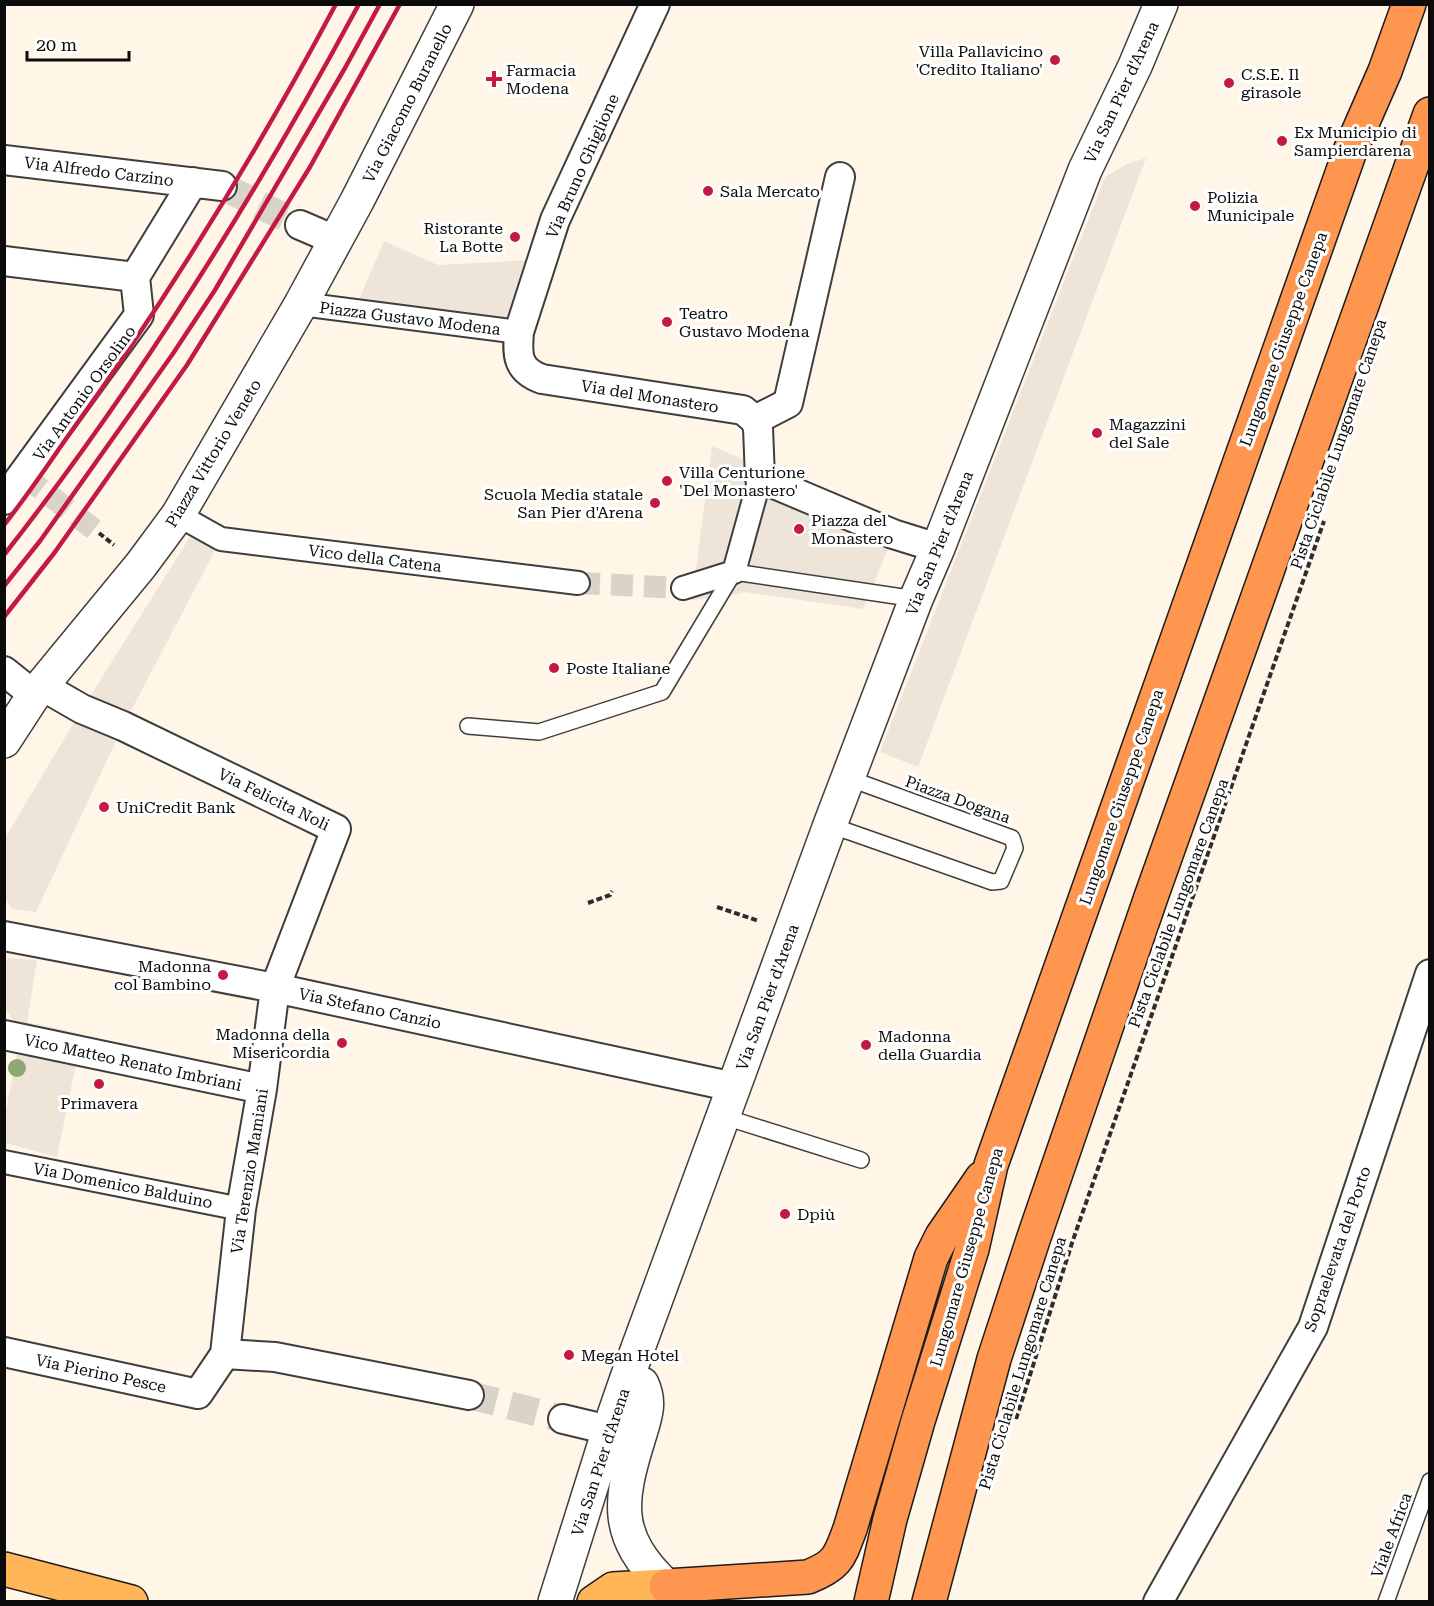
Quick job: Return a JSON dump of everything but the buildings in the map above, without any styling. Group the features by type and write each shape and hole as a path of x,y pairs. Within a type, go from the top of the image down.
{"highway":[{"name":"Lungomare Giuseppe Canepa","path":"871,1602 890,1519 918,1421 972,1249 991,1165 1346,162 1385,71 1409,4"},
{"path":"929,1602 994,1359 1033,1240 1151,897 1430,114"},
{"path":"666,1586 808,1577 826,1569 839,1557 850,1529 931,1258 942,1236 991,1165"},
{"path":"666,1586 696,1602"}],"main road":[{"path":"4,1569 131,1602"},
{"path":"594,1602 613,1589 666,1586"}],"street":[{"name":"Via Giacomo Buranello","path":"357,201 458,4"},
{"name":"Via Bruno Ghiglione","path":"519,332 555,220 655,4"},
{"name":"Via San Pier d'Arena","path":"555,1602 627,1378 830,825 916,599 1085,170 1136,66 1161,4"},
{"name":"Via Alfredo Carzino","path":"4,160 222,186"},
{"path":"683,588 734,572 760,478 758,428 755,420 788,403 840,177"},
{"name":"Via Alfredo Carzino","path":"135,278 194,182"},
{"name":"Piazza Vittorio Veneto","path":"4,741 38,690 141,565 178,515 302,304 357,201"},
{"path":"300,225 335,240"},
{"path":"4,261 135,278"},
{"name":"Via Antonio Orsolino","path":"4,500 140,315 135,278"},
{"name":"Piazza Gustavo Modena","path":"302,304 519,332"},
{"name":"Via del Monastero","path":"519,332 519,358 527,371 542,379 743,410 755,420"},
{"path":"760,478 893,534 938,548"},
{"name":"Vico della Catena","path":"178,515 221,538 578,583"},
{"path":"4,671 38,690"},
{"name":"Via Felicita Noli","path":"38,690 123,726 336,829 275,988"},
{"name":"Via Stefano Canzio","path":"4,936 275,988 734,1087"},
{"name":"Sopraelevata del Porto","path":"1158,1602 1313,1327 1430,974"},
{"name":"Via Terenzio Mamiani","path":"198,1394 225,1354 241,1209 262,1089 275,988"},
{"name":"Vico Matteo Renato Imbriani","path":"4,1035 262,1089"},
{"name":"Via Domenico Balduino","path":"4,1162 241,1209"},
{"name":"Via Pierino Pesce","path":"4,1352 198,1394"},
{"path":"225,1354 274,1357 469,1395"},
{"path":"627,1378 642,1384 647,1395 647,1412 633,1457 623,1506 626,1530 635,1548 666,1586"},
{"path":"563,1419 609,1430"}],"lane":[{"path":"468,726 539,732 662,692 734,572 916,599"},
{"name":"Piazza Dogana","path":"830,825 992,882 1001,881 1014,848 1012,838 848,778"},
{"name":"Via San Pier d'Arena","path":"734,1087 725,1116 861,1160"},
{"name":"Viale Africa","path":"1386,1602 1430,1481"}],"path":[{"name":"Pista Ciclabile Lungomare Canepa","path":"1015,1423 1072,1243 1324,521"},
{"path":"588,903 610,895 612,891"},
{"path":"717,907 790,933"}],"shaded area":[{"path":"1146,158 918,767 880,752 1105,177 1127,164"},
{"path":"384,241 438,265 533,260 508,330 354,311"},
{"name":"Piazza del Monastero","path":"712,446 898,525 863,609 745,592 719,598 692,600"},
{"path":"195,529 221,539 123,726 36,912 12,909 5,898 5,838 82,709"},
{"path":"8,958 37,960 27,1022 82,1034 57,1157 5,1143 4,1121 20,1038 16,1024 5,1008 5,963"}],"tunnel":[{"path":"222,186 300,225"},
{"path":"24,476 99,533"},
{"path":"578,583 683,588"},
{"path":"469,1395 563,1419"}],"railway":[{"path":"4,525 105,384 210,225 336,4"},
{"path":"4,555 102,423 193,287 279,147 359,4"},
{"path":"4,586 40,541 172,355 215,290 380,4"},
{"path":"4,617 55,552 187,365 310,167 400,4"}],"place":[{"name":"Villa Pallavicino 'Credito Italiano'","path":"1055,60"},
{"name":"Farmacia Modena","path":"494,79"},
{"name":"C.S.E. Il girasole","path":"1229,83"},
{"name":"Ex Municipio di Sampierdarena","path":"1282,141"},
{"name":"Sala Mercato","path":"708,191"},
{"name":"Polizia Municipale","path":"1195,206"},
{"name":"Ristorante La Botte","path":"515,237"},
{"name":"Teatro Gustavo Modena","path":"667,322"},
{"name":"Magazzini del Sale","path":"1097,433"},
{"name":"Villa Centurione 'Del Monastero'","path":"667,481"},
{"name":"Scuola Media statale San Pier d'Arena","path":"655,503"},
{"name":"Piazza del Monastero","path":"799,529"},
{"name":"Poste Italiane","path":"554,668"},
{"name":"UniCredit Bank","path":"104,807"},
{"name":"Madonna col Bambino","path":"223,975"},
{"name":"Madonna della Misericordia","path":"342,1043"},
{"name":"Madonna della Guardia","path":"866,1045"},
{"name":"Primavera","path":"99,1084"},
{"name":"Dpiù","path":"785,1214"},
{"name":"Megan Hotel","path":"569,1355"}]}
